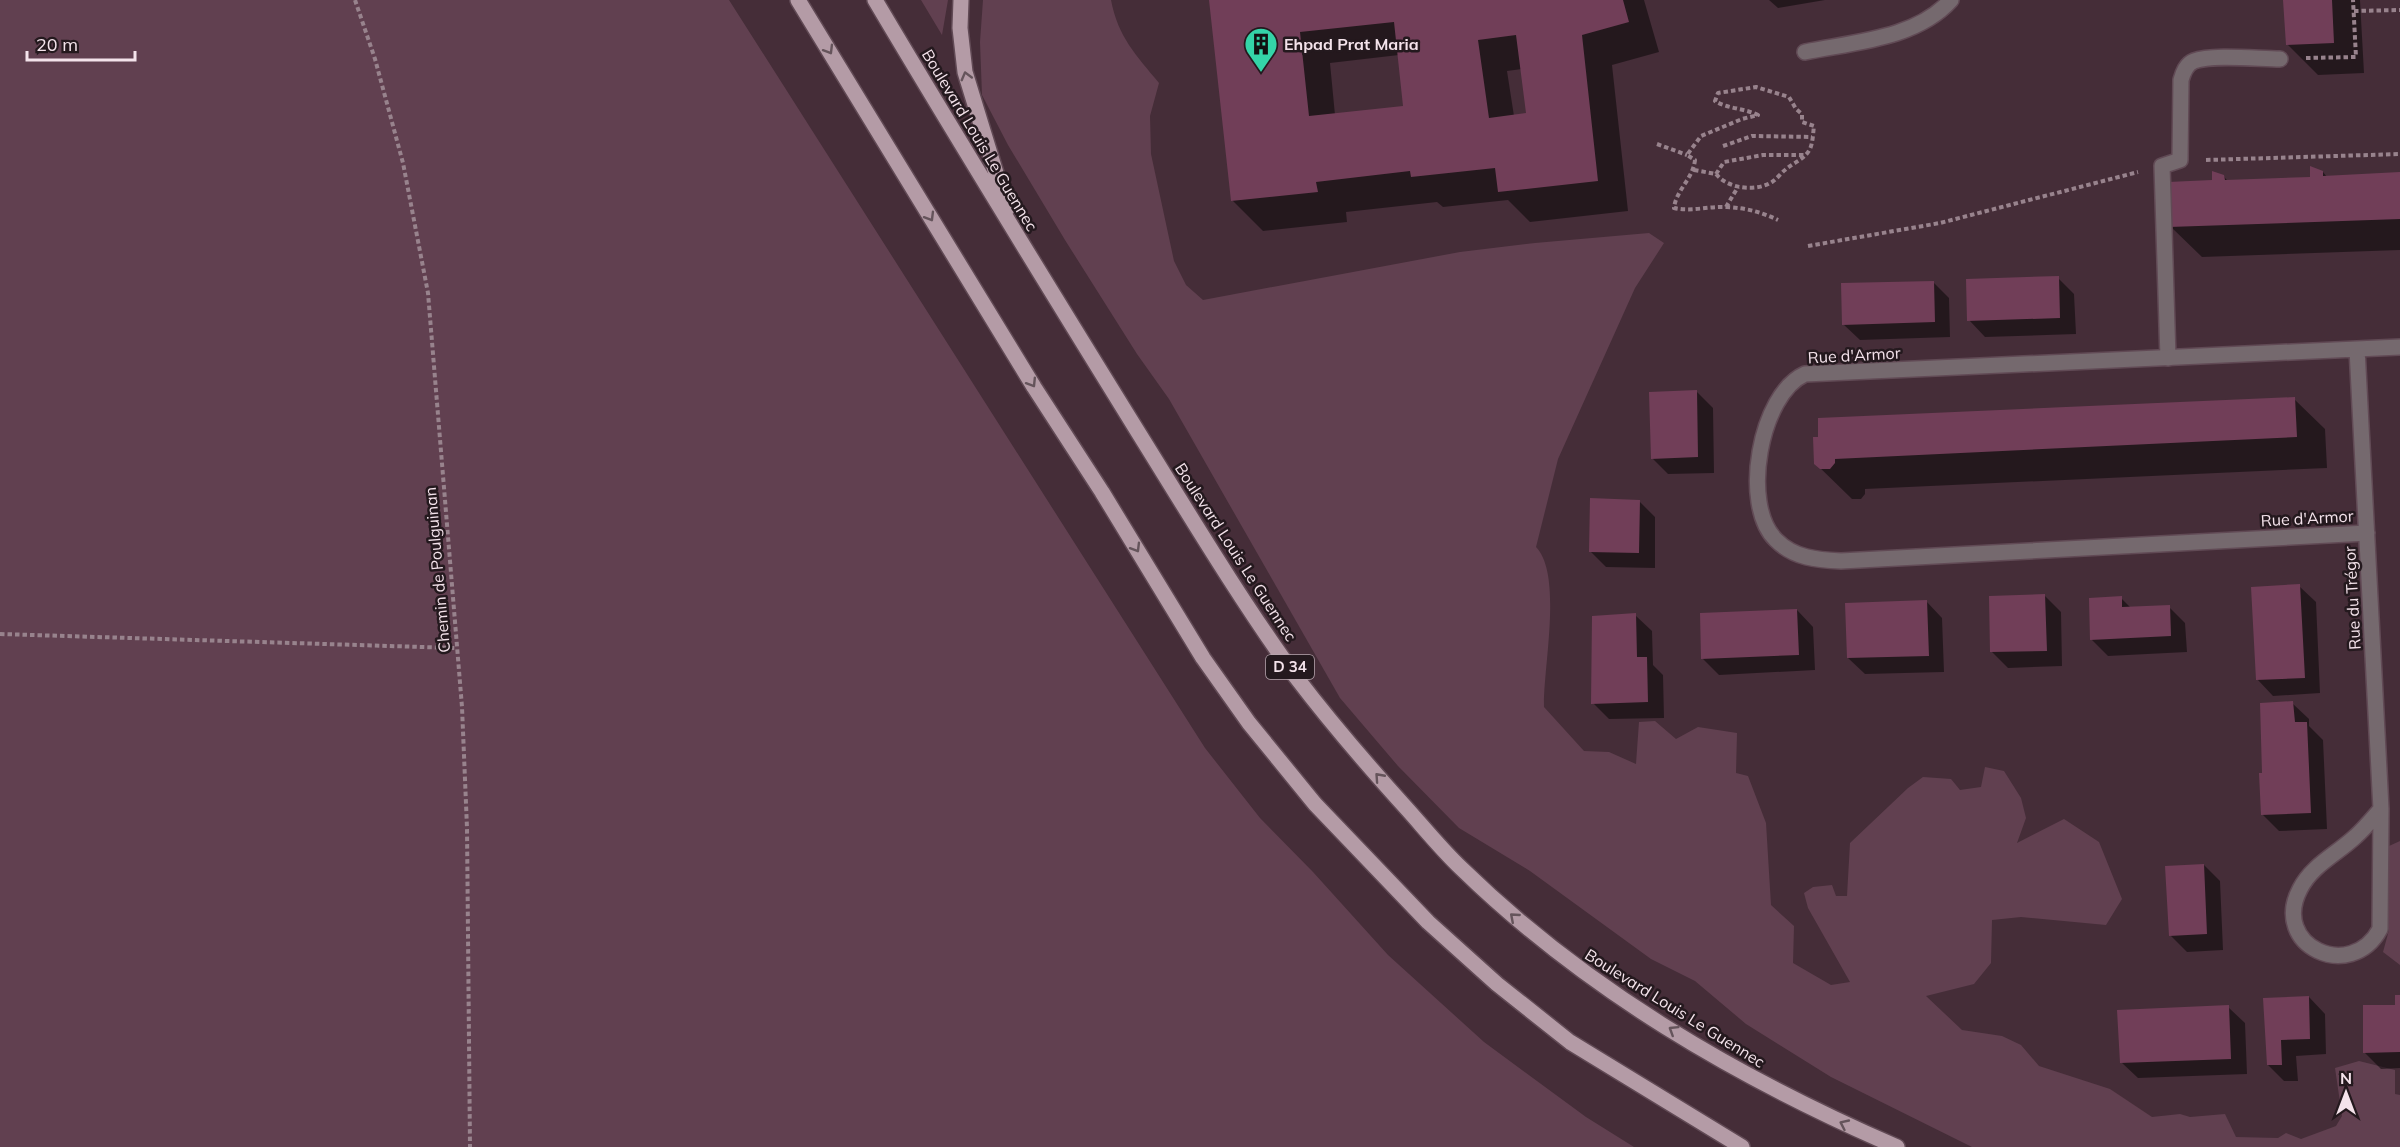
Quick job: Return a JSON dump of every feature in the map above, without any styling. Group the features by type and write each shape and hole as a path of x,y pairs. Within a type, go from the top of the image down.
{"main road":[{"path":"798,0 1034,387 1102,492 1203,658 1249,723 1315,804 1428,922 1524,1006 1570,1042 1742,1147"},
{"name":"Boulevard Louis Le Guennec","path":"875,0 1014,232 1231,582 1296,676 1369,766 1459,867 1519,921 1589,977 1657,1021 1779,1093 1897,1147"},
{"path":"961,0 960,28 964,72 1014,232"}],"street":[{"path":"1805,52 1886,35 1918,25 1940,12 1951,0"},
{"path":"2168,358 2162,166 2180,160 2181,80 2184,69 2193,61 2211,59 2280,59"},
{"name":"Rue d'Armor","path":"2367,533 1841,561 1818,560 1800,555 1775,539 1765,524 1757,492 1758,468 1770,416 1778,399 1796,378 1805,374 2400,347"},
{"name":"Rue du Trégor","path":"2357,349 2380,809 2380,929 2365,949 2336,955 2320,953 2302,940 2295,924 2298,892 2306,878 2357,836 2380,809"}],"path":[{"name":"Chemin de Poulguinan","path":"355,0 375,59 403,163 428,293 455,648 462,707 467,828 470,1147"},
{"path":"2280,59 2356,57 2354,0"},
{"path":"2354,11 2400,10"},
{"path":"1687,155 1701,136 1758,115 1748,110 1724,107 1715,101 1718,93 1731,90 1756,87 1789,97 1802,114 1802,122 1814,126 1810,148 1805,155 1772,182 1761,187 1738,187 1722,181 1716,174 1694,170"},
{"path":"1723,146 1752,136 1812,138"},
{"path":"1657,144 1695,160 1694,170 1675,198 1674,208 1689,211 1726,207 1756,210 1778,220"},
{"path":"2180,160 2400,154"},
{"path":"1716,174 1724,162 1743,157 1805,155"},
{"path":"1808,246 1940,223 2162,166"},
{"path":"1726,207 1738,187"},
{"path":"0,634 455,648"}],"shaded area":[{"path":"0,0 729,0 1205,748 1260,818 1313,872 1388,955 1484,1042 1586,1117 1634,1147 0,1147"},
{"path":"921,0 948,0 942,35"},
{"path":"983,0 1111,0 1123,35 1159,83 1150,116 1151,154 1174,261 1186,285 1203,300 1460,252 1649,233 1664,243 1635,288 1558,459 1536,547 1544,560 1550,600 1544,707 1584,751 1609,752 1636,764 1639,722 1655,721 1676,739 1698,727 1737,733 1736,773 1748,776 1766,823 1771,905 1794,926 1793,963 1831,985 1850,982 1808,908 1804,893 1813,887 1832,885 1836,896 1847,896 1850,843 1908,788 1923,777 1951,779 1960,790 1981,787 1985,767 2004,771 2021,798 2026,818 2017,843 2064,819 2099,842 2122,899 2106,925 2021,917 1992,920 1991,963 1974,984 1926,996 1962,1030 2002,1036 2021,1045 2039,1066 2110,1089 2152,1117 2180,1114 2190,1117 2225,1114 2236,1137 2278,1138 2286,1133 2301,1139 2336,1126 2342,1116 2335,1068 2359,1061 2395,1070 2395,1094 2400,1095 2400,1147 1972,1147 1831,1077 1746,1024 1695,981 1651,959 1530,871 1459,828 1398,766 1340,698 1169,399 1137,354 1008,145 982,95 980,42"},
{"path":"2400,841 2400,965 2383,952 2389,930 2389,846"}],"building":[{"name":"Ehpad Prat Maria","path":"1209,0 1623,0 1629,22 1582,35 1598,181 1498,192 1495,168 1411,177 1410,171 1316,182 1318,192 1231,201","holes":["1394,22 1403,106 1309,116 1300,32","1516,35 1526,113 1489,118 1478,40"]},
{"path":"2283,0 2332,0 2334,43 2286,45"},
{"path":"2310,166 2323,171 2323,176 2400,172 2400,219 2169,227 2168,182 2212,180 2212,171 2224,175 2225,180 2310,177"},
{"path":"2059,276 2060,318 1967,321 1966,279"},
{"path":"1934,281 1935,322 1842,325 1841,283"},
{"path":"1697,390 1698,457 1651,459 1649,392"},
{"path":"2295,397 2297,437 1835,459 1830,469 1820,469 1814,464 1813,437 1818,437 1818,418"},
{"path":"1590,498 1640,500 1639,553 1589,552"},
{"path":"2300,584 2305,678 2256,680 2251,587"},
{"path":"2045,594 2047,651 1990,652 1989,596"},
{"path":"2122,596 2122,607 2170,605 2171,636 2090,640 2089,598"},
{"path":"1927,600 1929,656 1847,658 1845,603"},
{"path":"1797,609 1799,655 1701,659 1700,613"},
{"path":"1636,613 1637,657 1647,657 1648,702 1591,704 1592,616"},
{"path":"2293,701 2295,722 2307,722 2311,813 2261,815 2260,703"},
{"path":"2204,864 2207,934 2169,936 2165,866"},
{"path":"2395,995 2400,995 2400,1052 2363,1053 2363,1005 2395,1005"},
{"path":"2309,996 2310,1039 2281,1040 2282,1065 2267,1065 2263,998"},
{"path":"2229,1005 2231,1059 2120,1063 2117,1010"}],"place":[{"name":"Ehpad Prat Maria","path":"1261,73"}]}
